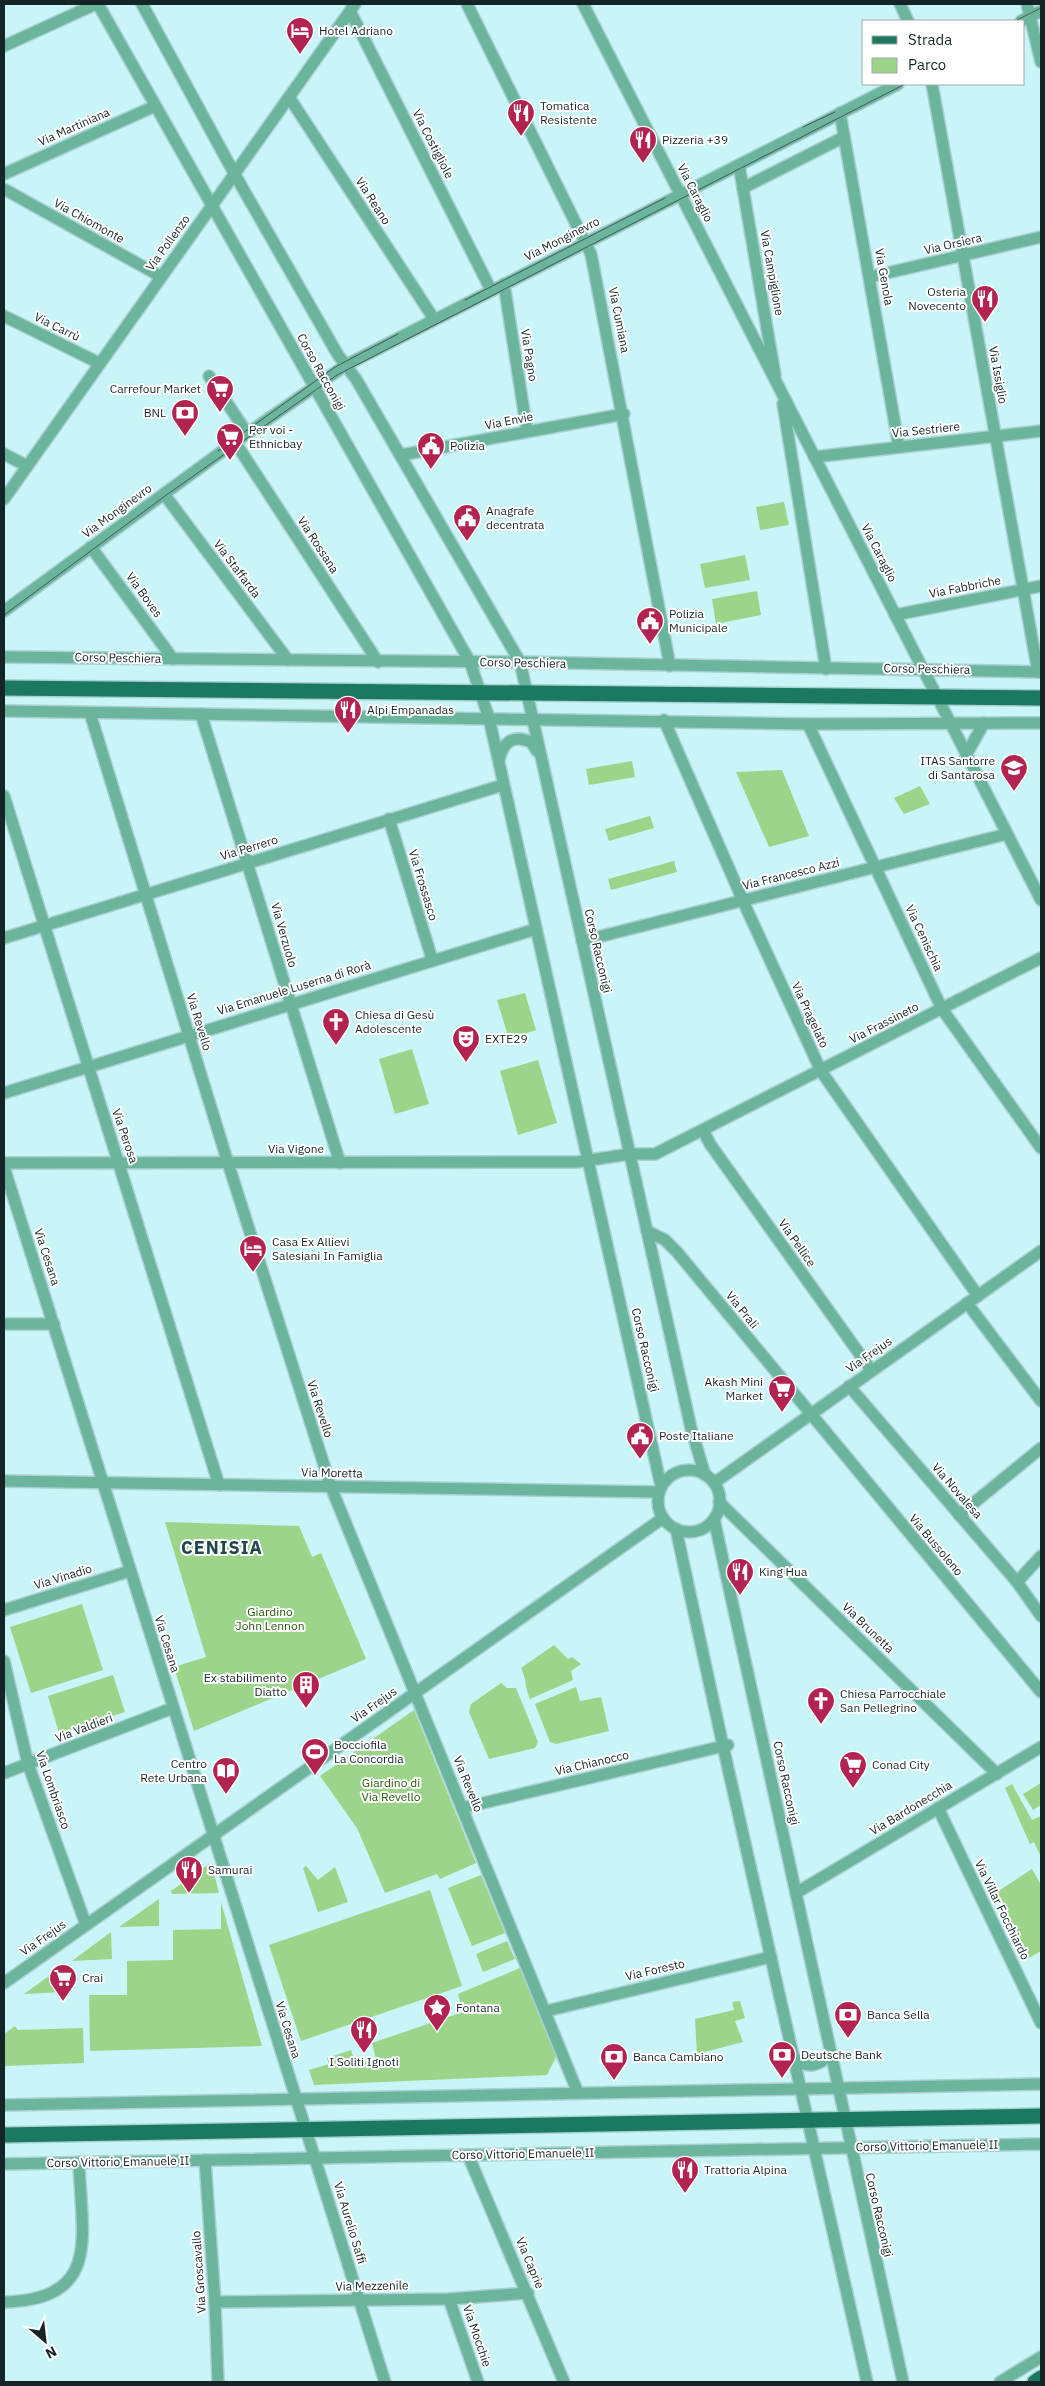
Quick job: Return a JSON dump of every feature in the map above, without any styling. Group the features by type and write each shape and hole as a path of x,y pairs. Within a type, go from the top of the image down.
{"main road":[{"path":"4,688 1041,698"},
{"path":"4,2135 1041,2116"},
{"path":"1035,2382 1041,2378"}],"street":[{"path":"4,46 97,4"},
{"name":"Corso Racconigi","path":"97,4 470,662 489,718 589,1161 660,1489"},
{"name":"Corso Racconigi","path":"142,4 234,173 333,346 401,455 520,662 691,1428 705,1475"},
{"name":"Via Cumiana","path":"467,4 591,254 624,414 670,666"},
{"name":"Via Caraglio","path":"583,4 779,391 1041,900"},
{"path":"900,4 908,20"},
{"path":"1027,4 1026,19 1041,62"},
{"name":"Via Pollenzo","path":"4,499 352,7"},
{"name":"Via Costigliole","path":"352,7 491,290"},
{"path":"1026,19 1041,11"},
{"name":"Via Monginevro","path":"4,611 247,433 346,365 896,85"},
{"name":"Via Issiglio","path":"932,85 995,436 1040,672"},
{"name":"Via Reano","path":"289,97 434,319"},
{"name":"Via Martiniana","path":"4,174 155,106"},
{"name":"Via Genola","path":"840,113 899,447"},
{"path":"743,188 844,137"},
{"name":"Via Campiglione","path":"739,165 779,391"},
{"name":"Via Chiomonte","path":"4,189 160,276"},
{"name":"Via Orsiera","path":"870,277 1041,237"},
{"name":"Via Pagno","path":"504,284 527,431"},
{"name":"Via Carrù","path":"4,316 99,363"},
{"path":"209,376 247,433"},
{"name":"Via Caraglio","path":"779,391 826,669"},
{"name":"Via Envie","path":"401,455 624,414"},
{"name":"Via Sestriere","path":"814,457 1041,432"},
{"name":"Via Rossana","path":"235,442 378,662"},
{"path":"4,454 27,466"},
{"name":"Via Staffarda","path":"164,494 288,660"},
{"name":"Via Boves","path":"91,547 174,659"},
{"name":"Via Fabbriche","path":"895,615 1041,586"},
{"name":"Corso Peschiera","path":"4,657 520,662 826,669 922,668 1040,672"},
{"path":"4,711 533,720 664,720 808,724 949,722 1041,724"},
{"name":"Via Revello","path":"90,713 228,1164 331,1487 546,2010 578,2094"},
{"name":"Via Verzuolo","path":"202,714 340,1163"},
{"name":"Via Pragelato","path":"664,720 742,901 821,1071 978,1296"},
{"path":"966,755 984,723"},
{"name":"Via Cenischia","path":"808,724 942,1008 1041,1148"},
{"path":"498,762 502,749 507,742 515,738 531,742 540,754"},
{"name":"Via Perrero","path":"4,938 503,785"},
{"name":"Via Perosa","path":"4,796 45,925 86,1067 120,1163 219,1485"},
{"name":"Via Frossasco","path":"389,819 432,959"},
{"name":"Via Francesco Azzi","path":"582,941 1008,834"},
{"name":"Via Emanuele Luserna di Rorà","path":"4,1093 432,959 536,929"},
{"name":"Via Frassineto","path":"630,1154 656,1154 1041,958"},
{"name":"Via Pellice","path":"703,1130 710,1144 871,1370"},
{"path":"589,1161 630,1154"},
{"name":"Via Vigone","path":"4,1165 589,1161"},
{"name":"Via Cesana","path":"4,1165 102,1483 306,2129"},
{"name":"Via Prali","path":"647,1230 665,1240 677,1252 810,1414"},
{"name":"Via Frejus","path":"714,1483 1041,1251"},
{"path":"967,1303 1041,1401"},
{"path":"4,1324 54,1324"},
{"name":"Via Novalesa","path":"849,1386 1017,1582 1041,1616"},
{"name":"Via Bussoleno","path":"810,1414 1041,1692"},
{"path":"959,1516 1041,1448"},
{"path":"696,1471 705,1475 714,1483 720,1502 714,1519 697,1531 686,1532 676,1529 663,1518 659,1510 660,1489 679,1472 696,1471"},
{"name":"Via Moretta","path":"4,1482 331,1487 660,1489"},
{"name":"Via Brunetta","path":"720,1502 997,1774"},
{"name":"Via Frejus","path":"4,1983 663,1518"},
{"name":"Corso Racconigi","path":"714,1519 850,2148 903,2382"},
{"path":"676,1529 770,1957 867,2382"},
{"path":"1017,1582 1041,1556"},
{"name":"Via Vinadio","path":"4,1610 130,1571"},
{"name":"Via Lombriasco","path":"4,1661 28,1764 86,1925"},
{"name":"Via Valdieri","path":"4,1773 173,1708"},
{"name":"Via Chianocco","path":"462,1808 725,1746"},
{"name":"Via Bardonecchia","path":"796,1893 1041,1747"},
{"name":"Via Villar Focchiardo","path":"938,1808 1041,2023"},
{"name":"Via Foresto","path":"546,2010 770,1957"},
{"path":"794,2057 802,2064 812,2066 823,2061 830,2053"},
{"path":"4,2105 1041,2084"},
{"name":"Via Aurelio Saffi","path":"306,2129 385,2382"},
{"name":"Corso Vittorio Emanuele II","path":"4,2164 1041,2144"},
{"name":"Via Caprie","path":"468,2155 528,2293 564,2382"},
{"name":"Via Groscavallo","path":"205,2160 215,2302 218,2382"},
{"path":"4,2302 25,2301 55,2292 69,2281 80,2264 82,2242 79,2162"},
{"name":"Via Mezzenile","path":"215,2302 449,2299 528,2293"},
{"name":"Via Mocchie","path":"449,2299 478,2382"},
{"path":"1000,2382 1041,2357"}],"green space":[{"path":"784,502 789,525 760,530 756,507"},
{"path":"745,555 750,580 705,588 700,564"},
{"path":"757,591 761,615 716,624 712,599"},
{"path":"632,761 635,777 589,785 586,769"},
{"path":"782,770 809,836 769,847 736,772"},
{"path":"920,786 930,804 904,814 894,798"},
{"path":"650,816 654,828 609,841 605,829"},
{"path":"674,861 677,872 611,890 608,879"},
{"path":"525,993 536,1030 509,1039 497,1000"},
{"path":"412,1049 429,1104 395,1114 379,1059"},
{"path":"538,1060 557,1123 518,1135 500,1071"},
{"name":"Giardino John Lennon","path":"165,1522 299,1526 312,1557 321,1553 366,1659 194,1731 174,1667 206,1657"},
{"path":"82,1604 103,1670 31,1693 10,1627"},
{"path":"554,1645 568,1659 572,1657 581,1664 571,1671 573,1680 530,1699 521,1668"},
{"path":"113,1675 125,1712 59,1733 48,1696"},
{"path":"501,1683 507,1688 516,1688 538,1742 535,1748 489,1759 469,1712 471,1704"},
{"path":"576,1687 580,1701 601,1697 609,1731 556,1744 550,1742 535,1704"},
{"name":"Giardino di Via Revello","path":"414,1710 476,1863 440,1879 437,1874 385,1893 357,1828 320,1776"},
{"path":"1041,1783 1041,1805 1033,1810 1023,1794"},
{"path":"1012,1784 1032,1820 1041,1816 1040,1855 1034,1842 1030,1844 1005,1788"},
{"path":"209,1864 212,1866 219,1893 172,1894 171,1891"},
{"path":"306,1866 318,1880 335,1867 348,1902 318,1912 303,1868"},
{"path":"1032,1869 1041,1885 1041,1951 1029,1958 997,1892"},
{"path":"481,1875 505,1933 472,1946 448,1888"},
{"path":"430,1890 462,1986 301,2041 269,1945"},
{"path":"159,1899 159,1926 119,1927"},
{"path":"221,1902 262,2046 90,2051 89,1995 127,1995 127,1961 173,1960 173,1930 221,1929"},
{"path":"111,1932 112,1959 72,1961"},
{"path":"507,1941 515,1959 483,1972 476,1954"},
{"path":"64,1965 65,1992 24,1994"},
{"path":"520,1968 556,2057 547,2075 314,2085 309,2070 329,2064 327,2058 351,2050 356,2065 376,2059 372,2043 463,2012 458,1994"},
{"path":"740,2001 745,2018 735,2021 743,2042 697,2054 695,2019 734,2010 732,2002"},
{"path":"15,2026 18,2030 83,2028 84,2063 4,2066 4,2034"}],"tram line":[{"path":"1017,20 1041,8"},
{"path":"4,615 165,496 337,375 903,85"},
{"path":"803,127 835,112"},
{"path":"465,300 665,198"},
{"path":"218,451 335,367 398,334"}],"place":[{"name":"Hotel Adriano","path":"300,55"},
{"name":"Tomatica Resistente","path":"521,137"},
{"name":"Pizzeria +39","path":"643,164"},
{"name":"Osteria Novecento","path":"985,323"},
{"name":"Carrefour Market","path":"220,413"},
{"name":"BNL","path":"185,437"},
{"name":"Per voi - Ethnicbay","path":"230,461"},
{"name":"Polizia","path":"431,470"},
{"name":"Anagrafe decentrata","path":"467,542"},
{"name":"Polizia Municipale","path":"650,645"},
{"name":"Alpi Empanadas","path":"348,734"},
{"name":"ITAS Santorre di Santarosa","path":"1014,792"},
{"name":"Chiesa di Gesù Adolescente","path":"336,1046"},
{"name":"EXTE29","path":"466,1063"},
{"name":"Casa Ex Allievi Salesiani In Famiglia","path":"253,1273"},
{"name":"Akash Mini Market","path":"782,1413"},
{"name":"Poste Italiane","path":"640,1460"},
{"name":"King Hua","path":"740,1596"},
{"name":"Ex stabilimento Diatto","path":"306,1709"},
{"name":"Chiesa Parrocchiale San Pellegrino","path":"821,1725"},
{"name":"Bocciofila La Concordia","path":"315,1776"},
{"name":"Conad City","path":"853,1789"},
{"name":"Centro Rete Urbana","path":"226,1795"},
{"name":"Samurai","path":"189,1894"},
{"name":"Crai","path":"63,2002"},
{"name":"Fontana","path":"437,2032"},
{"name":"Banca Sella","path":"848,2039"},
{"name":"I Soliti Ignoti","path":"364,2054"},
{"name":"Deutsche Bank","path":"782,2079"},
{"name":"Banca Cambiano","path":"614,2081"},
{"name":"Trattoria Alpina","path":"685,2194"}],"district":[{"name":"CENISIA","path":"222,1548"}]}
